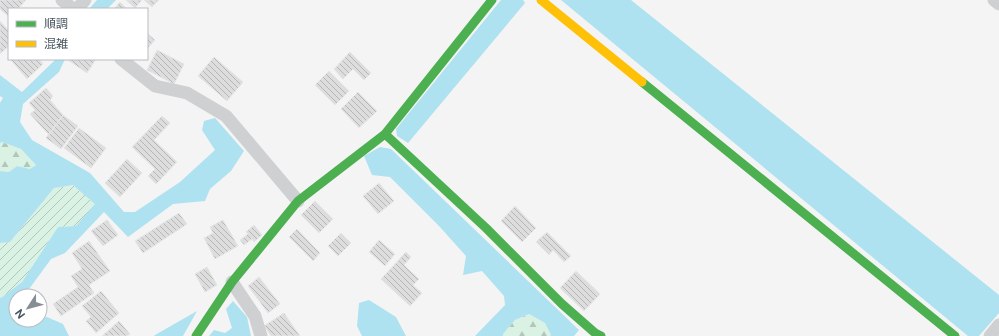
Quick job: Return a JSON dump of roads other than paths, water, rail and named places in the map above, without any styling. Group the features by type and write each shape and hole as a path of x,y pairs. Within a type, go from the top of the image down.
{"street":[{"path":"62,0 72,8"},
{"path":"78,8 85,0"},
{"path":"196,336 232,282 298,201 385,134 492,0"},
{"path":"541,0 955,336"},
{"path":"994,0 999,4"},
{"path":"122,60 155,86 187,93 226,116 298,201"},
{"path":"385,134 486,228 562,304 597,335"},
{"path":"232,282 255,316 261,336"},
{"path":"990,336 999,325"}],"water":[{"path":"97,0 116,0 108,8 90,8"},
{"path":"501,0 523,0 525,3 408,143 397,136 396,129"},
{"path":"561,0 631,0 999,295 999,313 979,336 968,336"},
{"path":"55,60 65,60 59,72 23,104 20,122 32,140 90,173 124,212 135,212 180,182 215,150 202,130 204,121 215,118 244,151 231,171 210,189 205,201 173,204 128,237 104,212 65,253 51,259 30,288 14,288 22,282 58,227 76,226 95,204 73,185 54,188 10,242 0,243 0,171 9,172 17,166 30,169 36,165 21,149 2,142 0,143 0,103 3,98 0,96 0,75 22,92"},
{"path":"380,147 391,149 579,330 574,336 550,336 551,335 545,323 529,314 515,320 503,336 475,336 505,305 504,296 482,271 463,275 466,256 439,226 390,177 372,175 364,156"},
{"path":"8,293 8,328 48,328 48,317 63,324 69,336 0,336 0,297 1,298"},
{"path":"369,300 396,317 406,336 362,336 357,326 359,303"},
{"path":"233,301 247,317 251,336 209,336 214,330 225,333 232,328 226,309"},
{"path":"197,311 183,336 154,336 155,335"}]}
